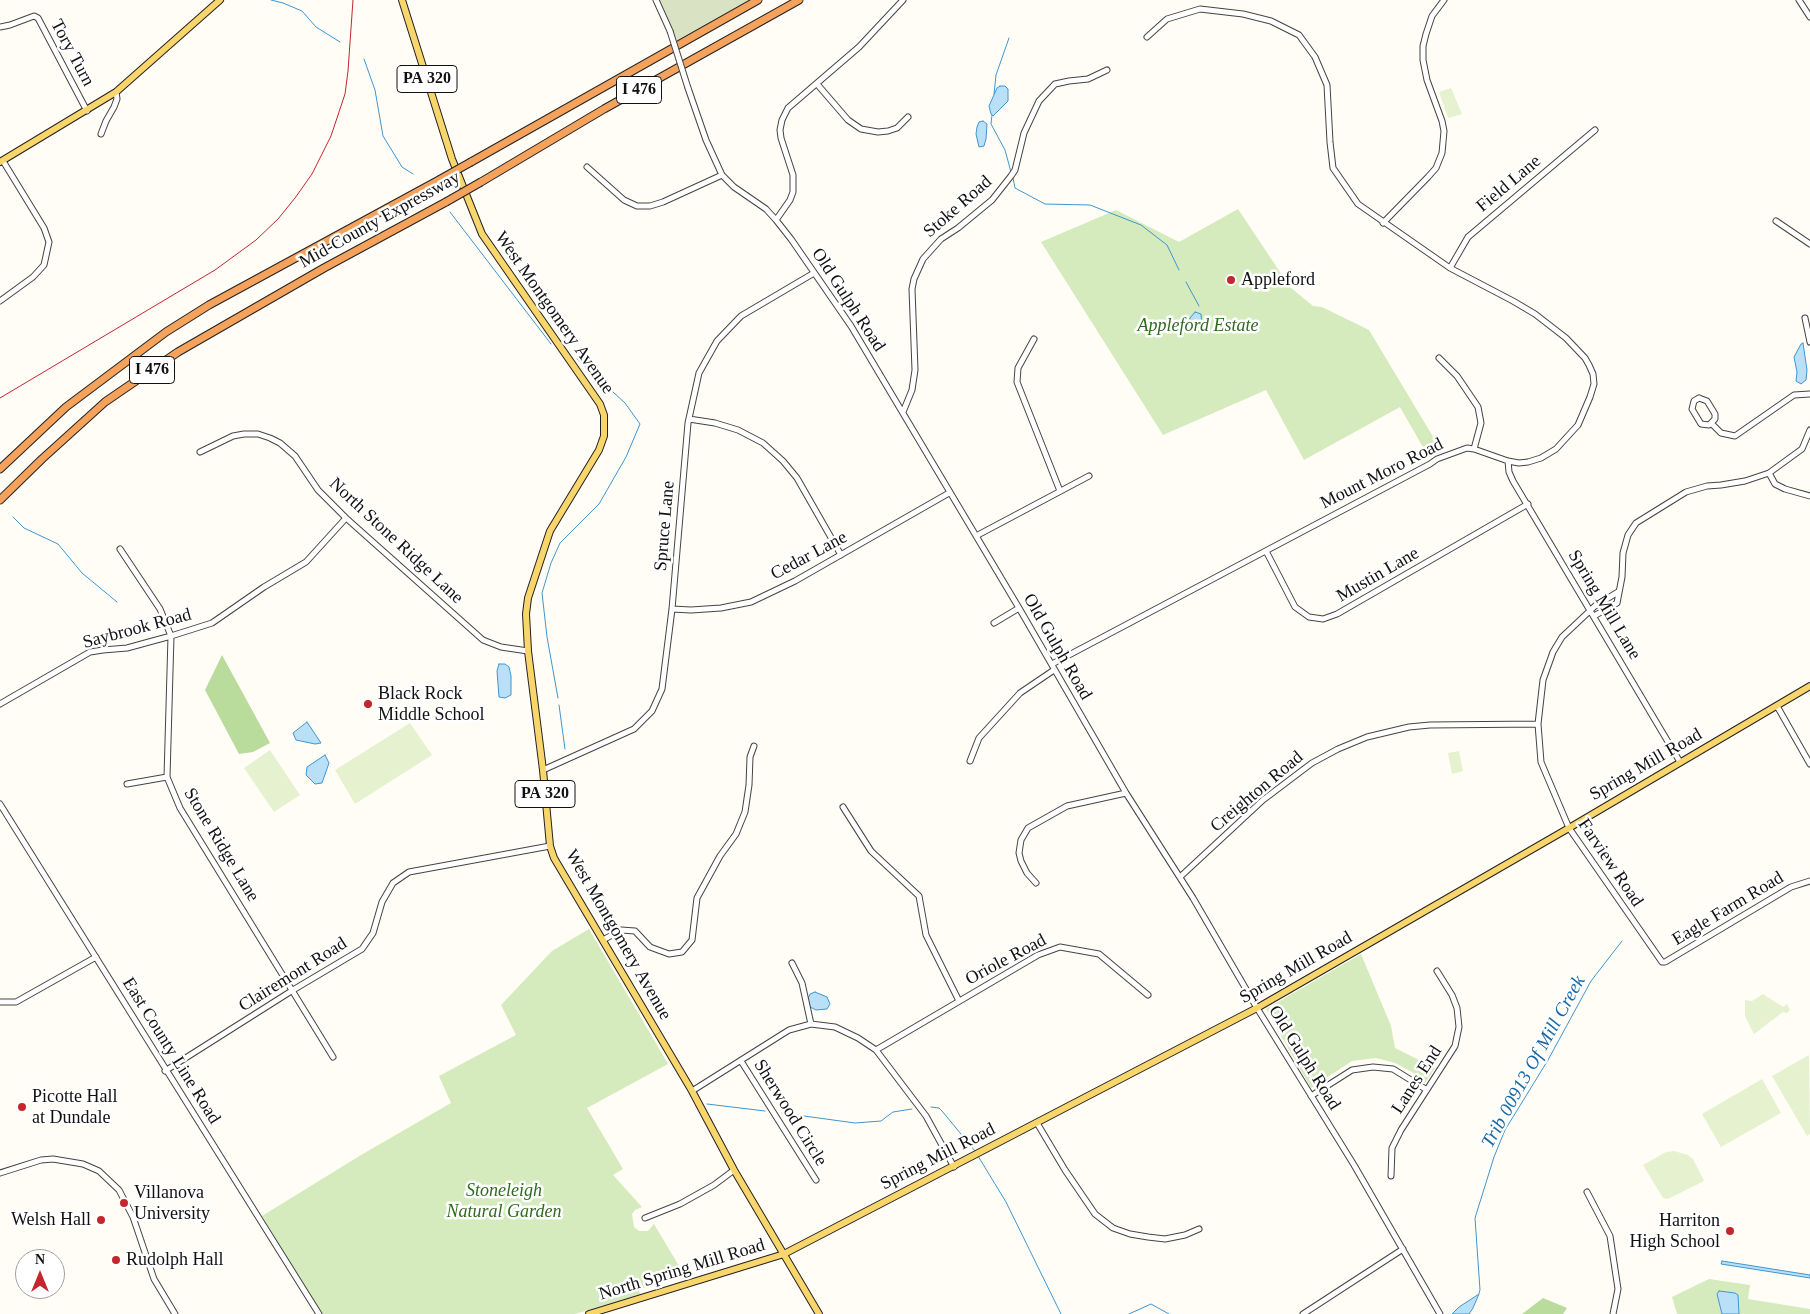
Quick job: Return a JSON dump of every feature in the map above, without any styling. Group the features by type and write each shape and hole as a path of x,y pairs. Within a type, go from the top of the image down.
{"highway":[{"name":"Mid-County Expressway","path":"0,469 66,407 166,332 209,305 439,180 758,0"},
{"name":"Mid-County Expressway","path":"0,500 105,402 178,352 324,268 446,202 604,109 798,0"}],"main road":[{"path":"2,162 116,92 220,0"},
{"name":"West Montgomery Avenue","path":"402,0 452,159 482,234 600,404 604,415 604,436 598,450 550,531 539,559 528,598 526,614 528,651 543,770 550,846 554,858 692,1091 734,1170 819,1314"},
{"name":"Spring Mill Road","path":"784,1254 1257,1008 1810,686"},
{"name":"North Spring Mill Road","path":"589,1314 784,1254"}],"street":[{"name":"Old Gulph Road","path":"656,0 670,31 706,140 722,174 734,187 766,209 776,220 851,326 1019,608 1126,794 1180,877 1440,1314"},
{"path":"776,220 790,200 794,186 793,175 781,138 782,120 788,108 859,47 903,0"},
{"path":"1383,223 1436,168 1442,154 1444,132 1442,121 1427,80 1423,46 1432,16 1439,4 1444,0"},
{"path":"1799,0 1810,17"},
{"path":"1147,37 1167,19 1200,9 1243,14 1271,21 1299,35 1315,56 1327,85 1333,168 1358,204 1450,268 1509,298 1535,314 1574,344 1585,358 1593,374 1594,384 1578,425 1556,449 1541,458 1528,462 1508,461 1474,449 1481,423 1478,407 1457,376 1439,358"},
{"name":"Tory Turn","path":"0,27 10,26 34,16 38,18 87,111"},
{"name":"Stoke Road","path":"903,412 912,390 915,370 912,289 917,270 932,247 940,239 958,228 992,200 1012,175 1015,170 1024,133 1039,101 1056,84 1088,79 1107,70"},
{"path":"817,84 848,120 861,129 888,132 897,128 908,117"},
{"path":"101,134 117,99 116,92"},
{"name":"Field Lane","path":"1450,268 1468,237 1595,130"},
{"path":"0,301 33,277 44,264 49,242 44,228 2,162"},
{"path":"587,167 624,200 637,206 650,206 663,202 722,174"},
{"path":"1776,221 1810,244"},
{"name":"Spruce Lane","path":"543,770 634,729 652,711 662,689 672,609 689,419 699,373 717,341 742,316 814,273"},
{"path":"1805,318 1810,342"},
{"path":"1034,339 1018,368 1017,382 1060,491"},
{"path":"1712,424 1720,433 1735,436 1794,395 1810,394"},
{"path":"1696,399 1704,399 1715,414 1712,424 1706,426 1701,424 1693,412 1691,406 1696,399"},
{"path":"689,419 715,423 738,430 763,443 783,461 797,478 841,555"},
{"path":"1592,613 1617,603 1628,534 1636,524 1686,492 1707,486 1721,486 1745,481 1769,473 1802,449 1810,430"},
{"name":"North Stone Ridge Lane","path":"200,452 233,436 258,434 280,443 294,456 318,490 346,518 483,640 501,647 528,651"},
{"name":"Mount Moro Road","path":"970,761 979,738 1020,693 1053,667 1437,459 1467,448 1474,449"},
{"name":"Spring Mill Lane","path":"1508,461 1509,472 1513,481 1680,762"},
{"path":"1769,473 1775,484 1790,491 1802,493 1810,498"},
{"path":"976,536 1089,476"},
{"name":"Cedar Lane","path":"672,609 721,608 751,602 796,581 949,493"},
{"name":"Mustin Lane","path":"1266,551 1295,607 1309,617 1323,619 1337,614 1528,504"},
{"name":"Saybrook Road","path":"0,704 90,652 126,648 212,623 264,587 306,562 346,518"},
{"name":"Stone Ridge Lane","path":"120,549 160,609 171,636 167,777 180,808 333,1057"},
{"path":"1592,613 1605,599 1618,592"},
{"path":"994,623 1019,608"},
{"name":"Farview Road","path":"1592,613 1562,637 1553,652 1543,680 1538,724 1541,762 1569,828 1662,962"},
{"path":"1777,706 1810,764"},
{"name":"Creighton Road","path":"1180,877 1263,800 1312,763 1338,749 1367,737 1409,727 1430,725 1538,724"},
{"path":"603,940 621,930 635,931 650,947 669,954 682,952 692,940 697,898 720,856 736,834 745,812 749,785 750,757 754,746"},
{"path":"127,784 167,777"},
{"path":"1036,883 1026,873 1020,861 1021,840 1028,828 1067,806 1126,794"},
{"name":"East County Line Road","path":"0,804 166,1071 224,1159 319,1314"},
{"path":"843,807 871,851 919,896 926,935 959,1002"},
{"name":"Clairemont Road","path":"166,1071 292,990 362,949 373,933 382,902 393,883 409,872 550,846"},
{"name":"Eagle Farm Road","path":"1662,962 1665,962 1791,886 1810,881"},
{"name":"Oriole Road","path":"876,1050 1038,955 1060,947 1080,949 1098,954 1148,995"},
{"path":"0,1002 16,1002 96,957"},
{"path":"792,963 802,984 811,1024"},
{"name":"Lanes End","path":"1391,1176 1392,1148 1401,1130 1455,1046 1459,1027 1458,1008 1437,971"},
{"path":"692,1091 790,1030 811,1024 835,1026 876,1050 926,1116 954,1166"},
{"name":"Sherwood Circle","path":"741,1061 816,1180"},
{"path":"1312,1096 1352,1070 1373,1067 1393,1070 1427,1090"},
{"path":"1038,1123 1065,1170 1095,1214 1114,1228 1148,1238 1185,1235 1199,1229"},
{"path":"0,1173 41,1160 53,1159 83,1164 98,1172 118,1190 133,1217 154,1279 175,1314"},
{"path":"645,1218 680,1204 714,1185 734,1170"},
{"path":"1587,1192 1610,1236 1618,1289 1613,1314"},
{"path":"1302,1314 1403,1249"}],"green space":[{"path":"656,0 757,0 680,44 670,31"},
{"path":"1451,88 1462,114 1448,118 1439,92"},
{"name":"Appleford Estate","path":"1238,209 1290,287 1313,306 1322,307 1369,330 1441,450 1428,456 1400,407 1304,460 1266,390 1163,435 1041,242 1116,210 1179,242"},
{"path":"222,655 270,743 253,752 239,754 205,690"},
{"path":"410,723 432,755 355,804 335,770"},
{"path":"270,750 300,795 274,812 244,768"},
{"path":"1459,751 1463,771 1452,774 1448,753"},
{"name":"Stoneleigh Natural Garden","path":"589,929 668,1064 587,1108 623,1169 613,1175 642,1207 635,1210 632,1214 634,1227 639,1231 648,1231 654,1224 685,1276 638,1290 641,1294 575,1314 321,1314 262,1216 361,1155 451,1103 439,1076 516,1035 501,1005 552,951"},
{"path":"1361,954 1391,1026 1395,1048 1435,1068 1425,1083 1412,1072 1395,1063 1376,1058 1352,1061 1311,1088 1266,1009"},
{"path":"1763,994 1783,1007 1787,1004 1790,1010 1787,1013 1783,1012 1754,1034 1745,1016 1745,1000 1752,1001"},
{"path":"1809,1055 1810,1134 1807,1136 1772,1076"},
{"path":"1762,1079 1781,1113 1721,1147 1702,1114"},
{"path":"1674,1151 1688,1155 1693,1159 1704,1181 1668,1199 1663,1198 1643,1165 1666,1152"},
{"path":"1709,1279 1750,1285 1748,1299 1810,1309 1810,1314 1677,1314 1672,1297"},
{"path":"1543,1298 1567,1308 1563,1314 1522,1314"}],"water":[{"path":"1005,86 1008,89 1008,101 993,116 989,106 997,88"},
{"path":"983,121 987,124 986,139 984,146 979,147 976,134 977,127 979,122"},
{"path":"1195,312 1201,314 1202,326 1199,331 1194,331 1189,325 1190,318"},
{"path":"1803,343 1807,370 1806,380 1801,384 1796,381 1797,372 1794,357"},
{"path":"499,664 505,664 509,667 511,676 511,695 505,698 499,697 497,671"},
{"path":"307,722 321,743 315,744 296,740 293,733"},
{"path":"325,755 329,763 322,783 315,784 306,775 307,767"},
{"path":"815,992 827,997 830,1004 827,1009 816,1010 810,1007 807,1001 810,994"},
{"path":"1722,1261 1810,1275 1810,1278 1721,1264"},
{"path":"1719,1291 1738,1295 1739,1314 1722,1314 1717,1294"},
{"path":"1479,1294 1469,1314 1452,1314 1459,1307"}],"waterway":[{"path":"271,0 302,11 316,27 340,42"},
{"path":"994,94 996,75 1009,38"},
{"path":"364,59 375,90 383,136 402,167 413,174"},
{"path":"992,115 991,124 1005,150 1011,172"},
{"path":"1013,178 1015,188 1045,204 1090,205 1141,225 1167,245 1179,270"},
{"path":"450,212 551,344"},
{"path":"1186,282 1199,306"},
{"path":"558,698 547,637 542,593 551,563 560,543 599,504 626,457 640,424 625,403 577,359"},
{"path":"13,517 24,528 58,544 82,573 117,602"},
{"path":"559,705 565,749"},
{"name":"Trib 00913 Of Mill Creek","path":"1479,1293 1475,1218 1494,1157 1505,1130 1548,1060 1591,981 1622,941"},
{"path":"707,1104 765,1111"},
{"path":"931,1107 939,1108 975,1151"},
{"path":"782,1113 855,1123 881,1121 893,1112 912,1109"},
{"path":"978,1156 1006,1202 1061,1314"},
{"path":"1129,1314 1151,1304 1169,1314"}],"tram line":[{"path":"0,398 215,270 256,240 278,219 312,174 331,136 345,94 353,0"}],"place":[{"name":"Appleford","path":"1231,280"},
{"name":"Black Rock Middle School","path":"368,704"},
{"name":"Picotte Hall at Dundale","path":"22,1107"},
{"name":"Villanova University","path":"124,1203"},
{"name":"Welsh Hall","path":"101,1220"},
{"name":"Harriton High School","path":"1730,1231"},
{"name":"Rudolph Hall","path":"116,1260"}]}
